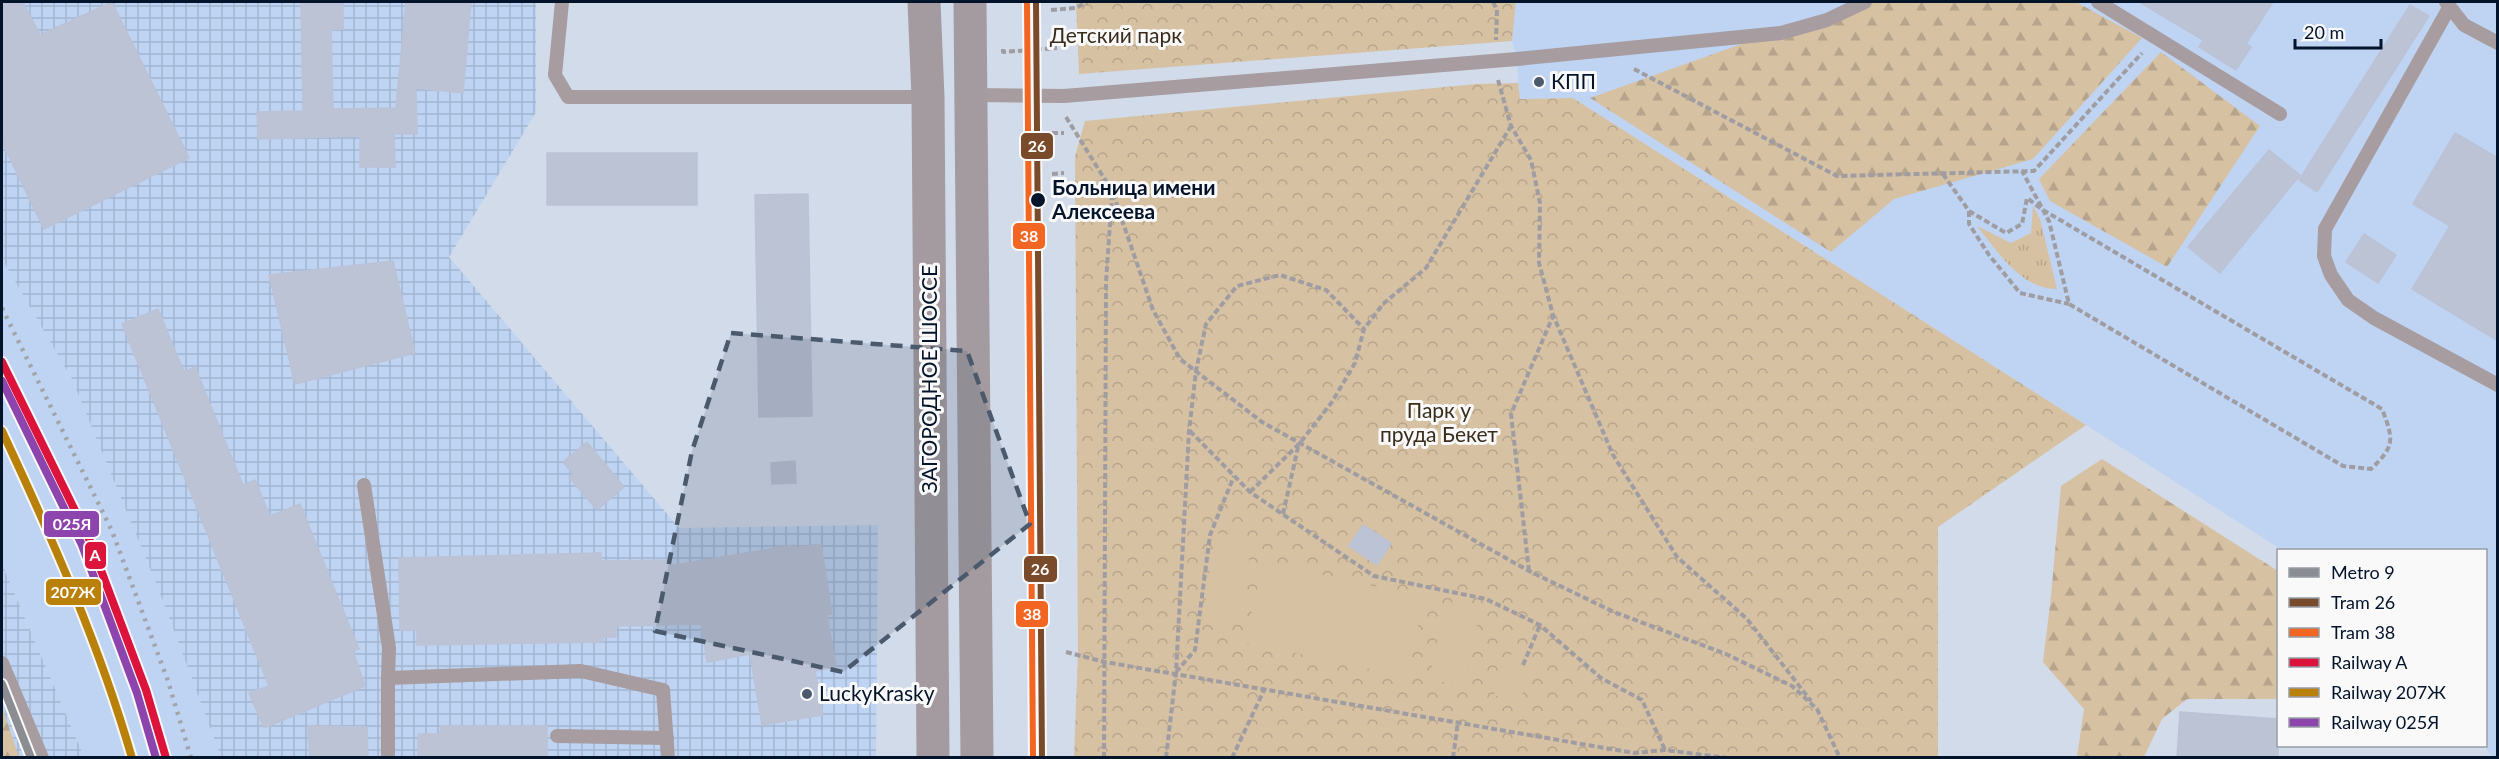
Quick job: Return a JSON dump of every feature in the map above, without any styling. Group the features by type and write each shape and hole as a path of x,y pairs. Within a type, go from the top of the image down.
{"main road":[{"name":"ЗАГОРОДНОЕ ШОССЕ","path":"924,2 928,97 933,758"},
{"name":"ЗАГОРОДНОЕ ШОССЕ","path":"970,2 977,758"}],"lane":[{"path":"562,2 555,75 568,96 928,97"},
{"path":"972,95 1064,96 1496,60 1781,33 1827,20 1865,2"},
{"path":"2098,2 2280,114"},
{"path":"2498,43 2464,25 2448,5 2325,229 2324,256 2331,275 2348,300 2374,318 2498,385"},
{"path":"364,485 389,648 388,758"},
{"path":"2,663 42,758"},
{"path":"388,678 581,671 663,690 668,758"},
{"path":"557,736 667,738"}],"path":[{"path":"1051,10 1076,8 1087,2"},
{"path":"1493,2 1497,10 1496,60"},
{"path":"1598,51 1837,176 1943,174 2034,171 2156,38"},
{"path":"1003,52 1057,48"},
{"path":"1498,78 1511,126 1531,160 1540,203 1539,263 1553,315 1613,455 1677,557 1747,619 1782,660 1818,710 1840,758"},
{"path":"1064,115 1112,191 1153,310 1180,359 1196,372 1262,422 1530,571 1614,612 1726,654 1792,686 1818,710"},
{"path":"1250,492 1300,443 1332,402 1355,363 1364,329 1383,304 1426,268 1511,126"},
{"path":"1052,133 1064,133"},
{"path":"2022,171 2049,221 2069,304"},
{"path":"1052,174 1064,173"},
{"path":"1943,174 1968,211 2006,233 2022,224 2027,198 2043,210 2382,409 2392,433 2388,453 2371,469 2343,466 2069,304 2020,293 1989,255 1969,224 1968,211"},
{"path":"1104,758 1106,282 1112,191"},
{"path":"1166,758 1176,672 1189,431 1196,372 1206,324 1237,286 1280,275 1326,290 1364,329"},
{"path":"1530,571 1511,414 1553,315"},
{"path":"1189,431 1250,492 1374,576 1486,599 1540,625 1601,678 1642,700 1665,750"},
{"path":"1283,514 1300,443"},
{"path":"1176,672 1195,650 1210,535 1234,476"},
{"path":"1523,665 1540,625"},
{"path":"1066,651 1105,662 1176,672 1634,753 1665,750 1728,758"},
{"path":"1232,758 1265,688"},
{"path":"1453,758 1458,722"}],"highlighted area":[{"path":"731,333 967,351 1030,524 843,672 655,631 692,451"}],"shaded area":[{"path":"2,2 536,2 536,112 449,257 679,528 878,525 876,757 221,757 160,593 72,379 2,259"},
{"path":"1516,2 2497,2 2497,757 2491,757 2486,747 2487,549 2280,549 1573,98 1519,99 1517,59 1512,41"},
{"path":"2,259 72,379 160,593 221,757 84,757 2,564"},
{"path":"2,564 84,757 2,757"}],"green space":[{"name":"Детский парк","path":"1076,2 1516,2 1512,41 1079,74"},
{"path":"1859,2 2076,2 2142,38 2033,159 1894,199 1831,252 1590,98"},
{"path":"2161,52 2260,126 2167,267 2050,201 2039,179"},
{"name":"Парк у пруда Бекет","path":"1518,83 1520,99 1573,98 2086,425 1938,527 1938,757 1074,758 1078,653 1075,156 1085,121 1477,84"},
{"path":"2033,206 2040,219 2057,289 2044,288 2022,276 2002,257 1977,226 2011,243 2031,233"},
{"path":"2102,459 2277,570 2277,699 2187,699 2162,719 2144,757 2077,757 2084,709 2043,662 2061,486"},
{"path":"1215,533 1252,538 1240,625 1203,620"},
{"path":"1263,562 1424,597 1407,677 1245,642"},
{"path":"1446,601 1481,608 1464,686 1429,679"},
{"path":"1506,653 1532,660 1520,702 1494,695"},
{"path":"2,707 19,757 2,757"}],"building":[{"path":"2,2 23,2 40,35 112,2 189,158 44,229 2,142"},
{"path":"301,2 343,2 343,29 331,29 333,109 396,108 406,2 471,2 463,93 416,88 417,134 394,134 395,167 360,167 360,136 258,139 257,112 303,111"},
{"path":"2139,2 2273,2 2246,44 2251,47 2236,70 2199,47 2203,40"},
{"path":"2410,5 2429,16 2317,192 2299,180"},
{"path":"2455,133 2498,158 2498,341 2412,289 2450,226 2413,204"},
{"path":"2269,150 2300,175 2220,273 2188,247"},
{"path":"547,153 697,153 697,205 547,205"},
{"path":"808,194 812,416 759,417 755,195"},
{"path":"2364,234 2396,255 2378,283 2346,262"},
{"path":"393,261 415,353 295,384 269,275"},
{"path":"158,309 184,372 195,367 243,485 255,480 270,516 300,504 359,649 353,651 365,686 264,728 249,693 269,686 122,324"},
{"path":"587,442 624,487 597,510 569,477 573,474 563,462"},
{"path":"795,461 796,483 772,484 771,463"},
{"path":"1363,525 1391,543 1377,565 1349,546"},
{"path":"821,544 832,614 827,615 836,667 815,671 823,715 762,725 750,654 707,662 701,624 616,626 616,637 603,637 603,642 417,645 417,630 400,630 399,558 601,553 601,561 668,560 668,566 794,545 794,548"},
{"path":"2180,712 2277,719 2278,758 2177,758"},
{"path":"308,726 367,727 368,758 310,758"},
{"path":"441,726 547,726 547,758 418,758 418,734 440,734"}],"railway":[{"path":"2,308 112,531 168,681 191,758"}],"metro line":[{"name":"9","path":"2,684 31,758"}],"tram line":[{"name":"38","path":"1027,2 1033,758"},
{"name":"26","path":"1036,2 1042,758"}],"rail line":[{"name":"A","path":"2,362 90,541 146,690 166,758"},
{"name":"025Я","path":"2,381 82,545 137,693 156,758"},
{"name":"207Ж","path":"2,431 39,511 90,633 132,758"}],"place":[{"name":"КПП","path":"1539,82"},
{"name":"Больница имени Алексеева","path":"1038,200"},
{"name":"LuckyKrasky","path":"807,694"}]}
